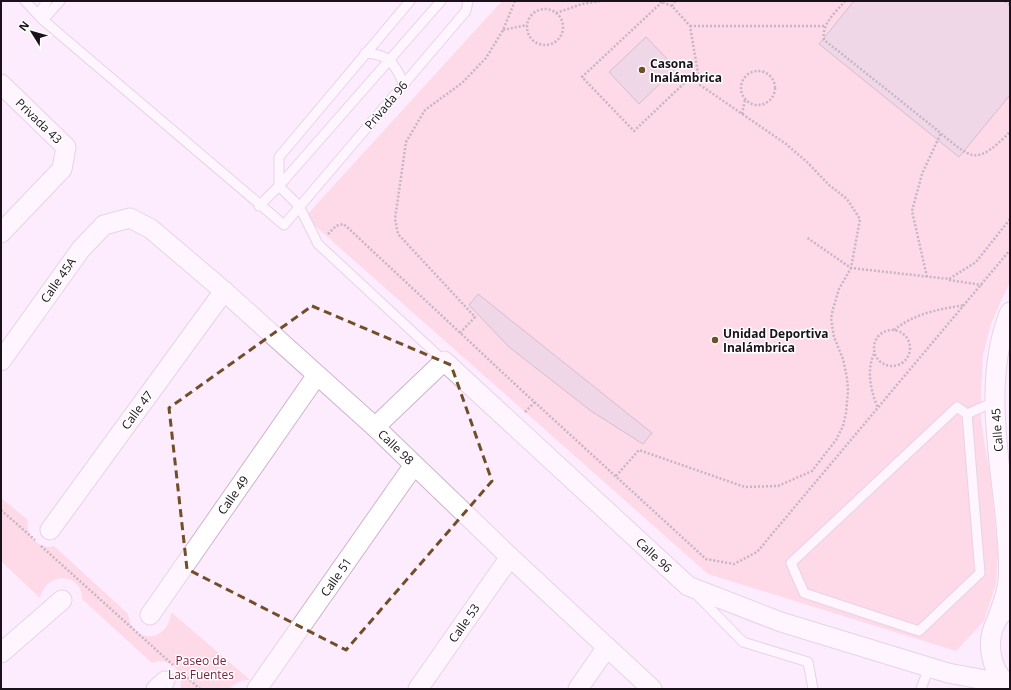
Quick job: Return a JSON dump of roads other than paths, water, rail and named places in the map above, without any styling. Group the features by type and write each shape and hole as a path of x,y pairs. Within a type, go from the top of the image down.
{"street":[{"name":"Privada 43","path":"1,84 66,147 62,169 1,233"},
{"name":"Calle 98","path":"130,218 151,229 224,291 375,427 510,557 652,689"},
{"name":"Calle 45A","path":"1,361 81,249 104,224 130,218"},
{"name":"Calle 47","path":"50,530 224,291"},
{"name":"Calle 45","path":"1009,685 996,670 991,654 991,636 1008,583 1009,547 995,419 996,369 1005,324 1010,312"},
{"path":"375,427 444,361"},
{"name":"Calle 96","path":"444,361 688,586 781,622 948,673 1009,685"},
{"name":"Calle 49","path":"150,615 317,375"},
{"name":"Calle 51","path":"257,689 414,465"},
{"name":"Calle 53","path":"418,689 510,557"},
{"path":"1,653 62,600"},
{"path":"997,620 1010,606"},
{"path":"578,689 608,647"}],"lane":[{"path":"25,1 40,18 259,206 279,186 441,1"},
{"path":"40,18 47,1"},
{"path":"40,18 60,1"},
{"path":"410,1 279,157 279,186 299,206 318,244 444,361"},
{"name":"Privada 96","path":"259,206 284,225 466,11 468,1"},
{"path":"365,53 378,54 389,60 397,70 404,84"},
{"path":"967,414 996,401"},
{"path":"957,407 967,414 980,573 919,631 804,593 791,563 957,407"},
{"path":"688,586 743,642 808,662 813,689"},
{"path":"922,689 929,667"}],"place":[{"name":"Casona Inalámbrica","path":"642,70"},
{"name":"Unidad Deportiva Inalámbrica","path":"715,340"}],"park label":[{"name":"Paseo de Las Fuentes","path":"201,667"}]}
